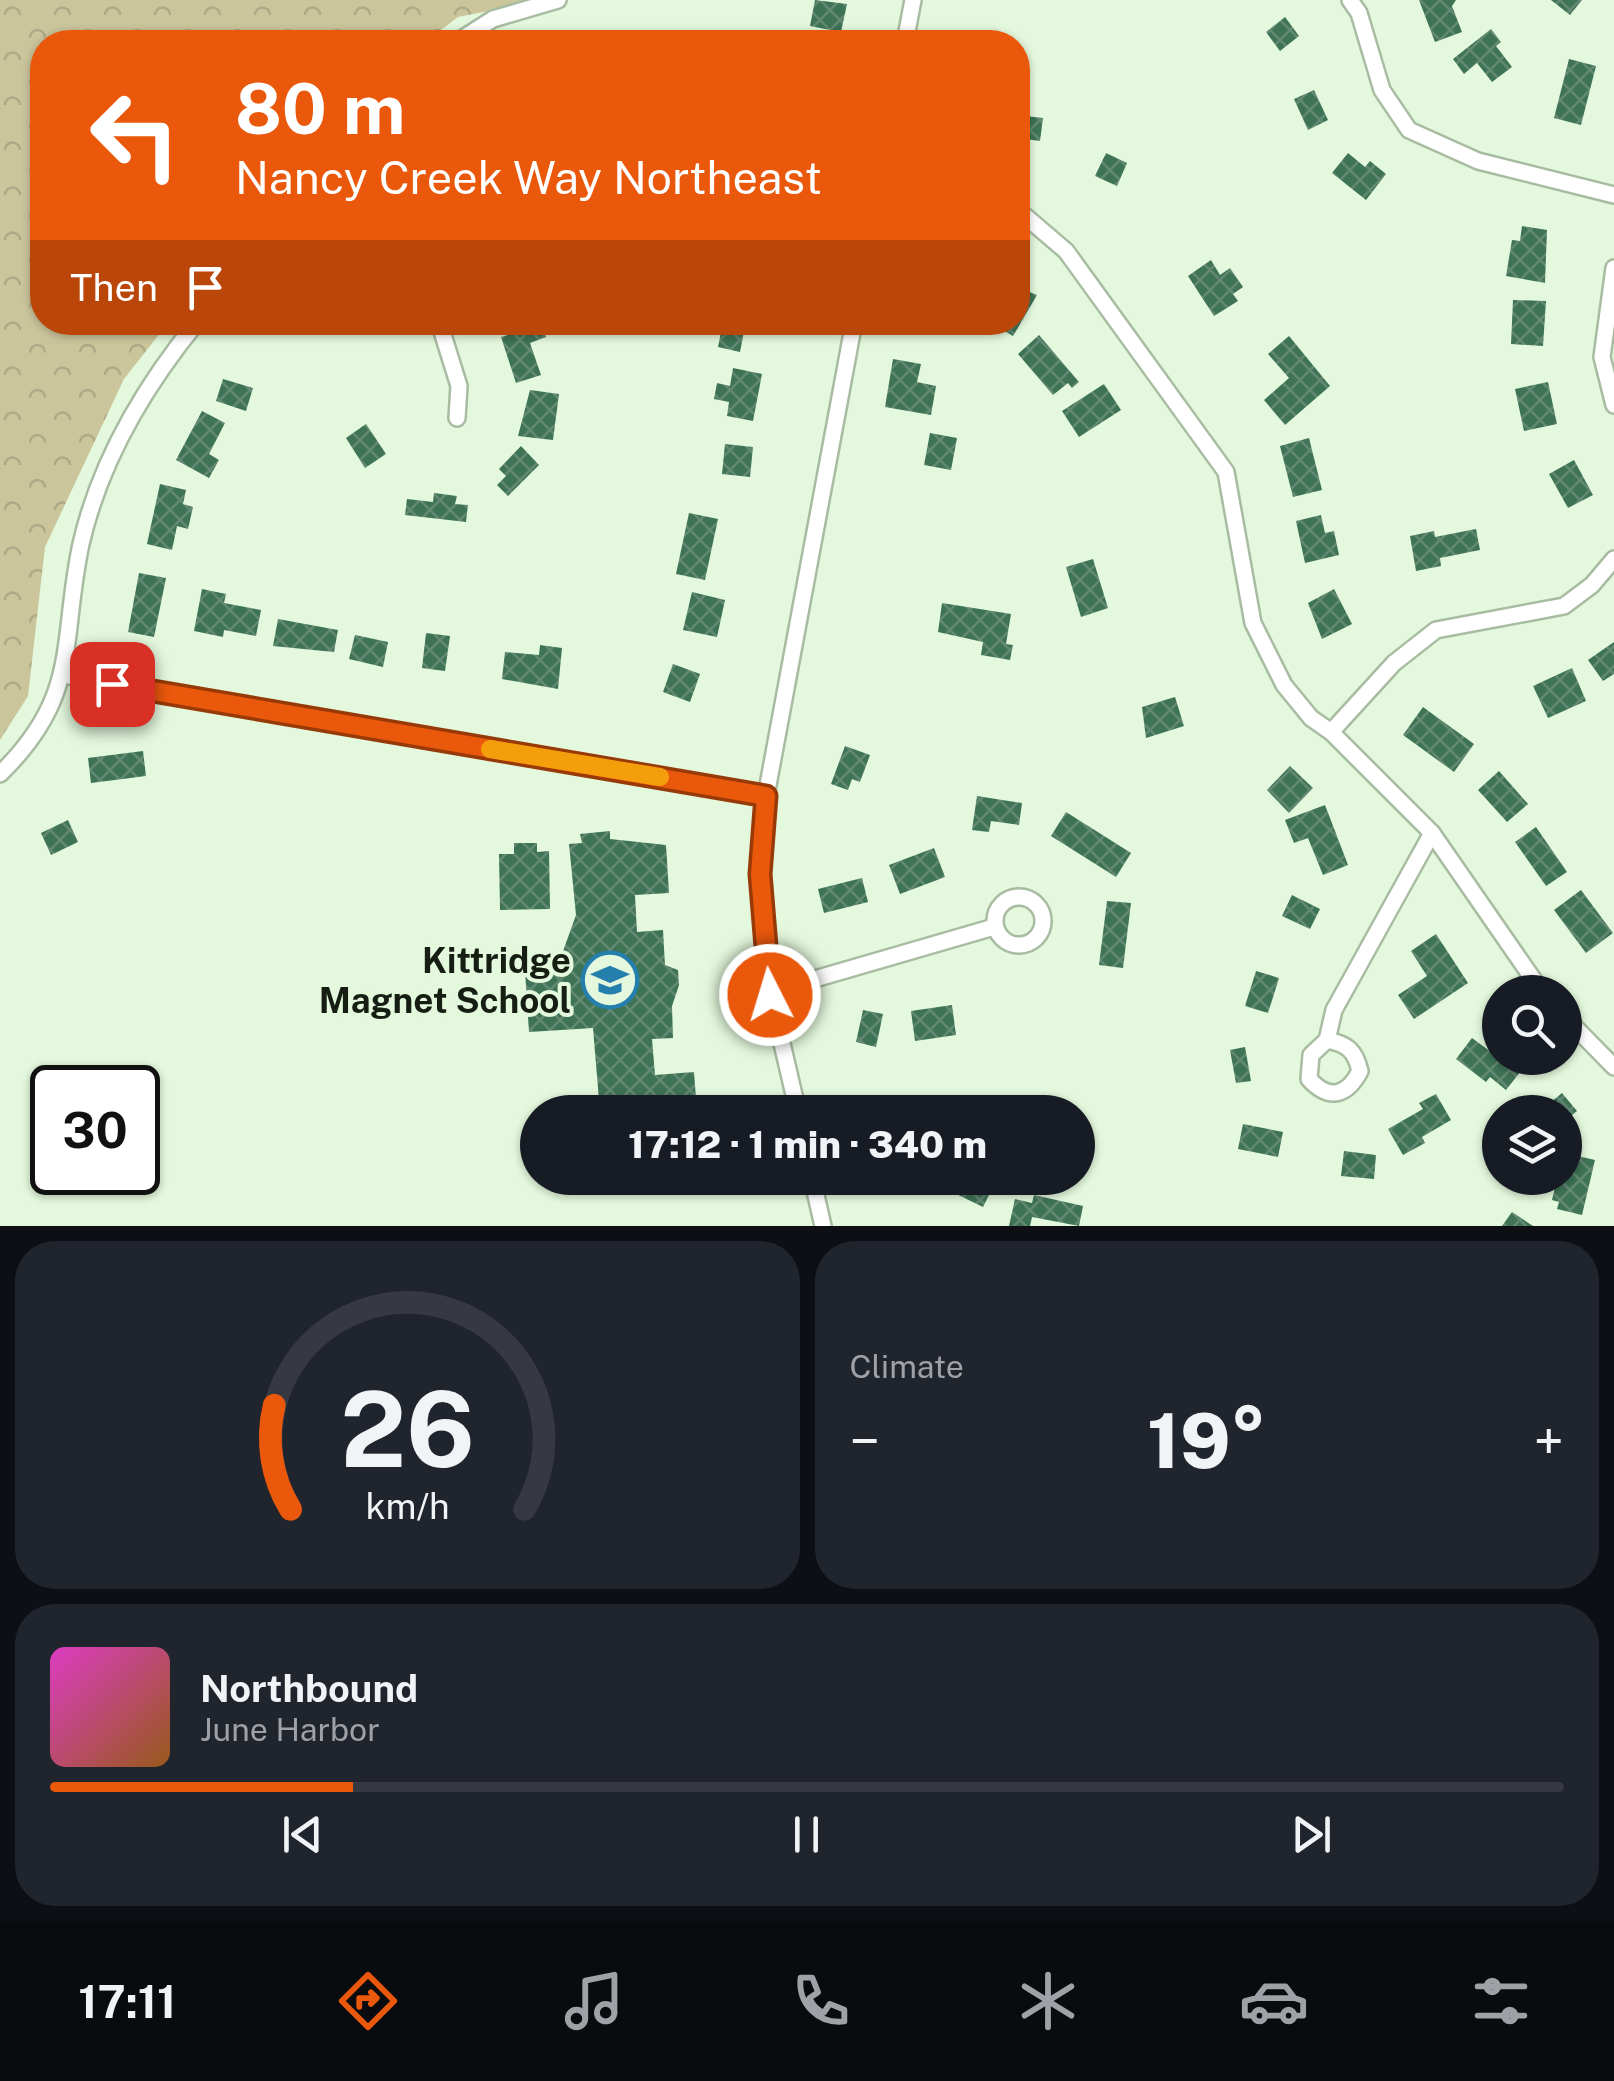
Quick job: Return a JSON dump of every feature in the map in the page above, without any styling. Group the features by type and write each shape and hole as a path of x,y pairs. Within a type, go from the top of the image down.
{"street":[{"path":"475,30 492,19 558,0"},
{"path":"907,30 913,0"},
{"path":"1350,0 1359,13 1382,90 1409,130 1478,161 1614,195"},
{"path":"1030,220 1066,250 1226,472 1253,623 1284,685 1311,718 1331,732 1432,833 1530,975"},
{"path":"1614,268 1602,357 1614,405"},
{"path":"0,774 46,720 64,675 81,544 101,480 166,360 186,335"},
{"path":"442,335 459,386 457,418"},
{"path":"794,1095 770,992 760,874 766,796 852,335"},
{"path":"1331,732 1394,664 1436,630 1564,606 1592,585 1614,558"},
{"path":"64,675 766,796"},
{"path":"1327,1040 1334,1010 1432,833"},
{"path":"770,992 994,927"},
{"path":"1582,1034 1614,1067"},
{"path":"816,1195 823,1226"}],"green space":[{"path":"0,0 544,0 458,17 441,30 30,30 30,335 159,335 124,379 45,547 28,696 0,740"}],"building":[{"path":"815,0 847,4 841,30 810,26"},
{"path":"1419,0 1456,0 1452,6 1462,32 1435,42"},
{"path":"1551,0 1582,0 1570,15"},
{"path":"1285,17 1299,36 1280,51 1266,32"},
{"path":"1491,29 1501,42 1496,46 1512,67 1492,82 1477,63 1464,74 1453,59"},
{"path":"1569,59 1596,66 1581,125 1554,118"},
{"path":"1314,90 1328,120 1308,130 1294,99"},
{"path":"1030,116 1043,118 1040,141 1030,140"},
{"path":"1106,153 1127,163 1117,186 1095,176"},
{"path":"1348,153 1365,167 1370,161 1386,174 1366,200 1332,173"},
{"path":"1522,226 1547,230 1545,283 1506,276 1512,240 1520,241"},
{"path":"1211,260 1220,275 1230,268 1243,287 1233,294 1238,301 1214,316 1188,276"},
{"path":"1513,300 1546,301 1543,346 1511,344"},
{"path":"545,335 530,343 541,375 516,383 501,337"},
{"path":"720,335 743,335 740,352 718,347"},
{"path":"1039,335 1079,382 1072,388 1068,383 1053,395 1018,354"},
{"path":"1289,336 1330,386 1285,425 1264,400 1289,378 1268,354"},
{"path":"893,359 921,364 917,382 936,386 931,415 885,407"},
{"path":"733,368 762,374 753,421 727,416 729,402 714,399 717,383 730,386"},
{"path":"223,379 253,388 246,411 216,401"},
{"path":"1548,382 1557,424 1524,431 1515,389"},
{"path":"1104,384 1121,410 1079,437 1062,411"},
{"path":"530,390 559,394 553,440 518,436"},
{"path":"202,411 225,423 209,454 219,460 209,478 176,460"},
{"path":"366,424 386,454 365,468 346,438"},
{"path":"930,433 957,438 951,470 924,465"},
{"path":"1309,438 1322,490 1293,497 1280,446"},
{"path":"725,444 753,447 750,477 722,474"},
{"path":"521,446 539,465 508,496 497,485 506,476 499,469"},
{"path":"1574,460 1593,495 1568,508 1549,474"},
{"path":"160,484 186,490 183,504 193,507 188,529 177,526 172,550 147,544"},
{"path":"434,493 457,496 455,504 468,505 466,522 405,515 407,499 433,502"},
{"path":"689,513 718,519 705,580 676,574"},
{"path":"1321,515 1325,533 1334,531 1339,555 1305,563 1296,521"},
{"path":"1476,529 1480,550 1440,558 1441,566 1416,571 1410,536 1434,531 1435,537"},
{"path":"1093,559 1108,608 1081,617 1066,567"},
{"path":"139,573 166,578 154,637 128,632"},
{"path":"202,589 226,594 224,603 261,610 256,636 224,630 223,637 194,631"},
{"path":"1334,589 1352,624 1322,639 1308,603"},
{"path":"692,592 725,600 717,637 683,630"},
{"path":"942,603 1011,614 1006,644 1013,645 1010,660 981,655 983,642 938,632"},
{"path":"278,619 338,630 334,652 273,646"},
{"path":"426,633 450,636 445,671 422,668"},
{"path":"355,635 388,642 383,667 349,659"},
{"path":"1614,642 1614,674 1603,681 1588,660"},
{"path":"540,645 562,648 558,689 502,679 505,652 539,655"},
{"path":"673,664 700,674 690,702 663,692"},
{"path":"1572,668 1586,701 1548,718 1533,686"},
{"path":"1175,697 1184,726 1146,738 1142,707"},
{"path":"1423,707 1474,744 1454,772 1403,735"},
{"path":"845,746 870,755 860,782 852,779 848,790 831,784"},
{"path":"143,751 146,776 91,783 88,758"},
{"path":"1290,766 1313,788 1289,813 1267,790"},
{"path":"1499,771 1528,804 1507,822 1478,790"},
{"path":"977,796 1022,803 1019,825 991,821 989,832 972,830"},
{"path":"1325,805 1348,865 1323,875 1308,838 1294,843 1285,820"},
{"path":"1066,812 1131,853 1116,877 1051,836"},
{"path":"68,820 78,842 51,855 41,833"},
{"path":"1536,827 1567,872 1546,886 1515,842"},
{"path":"610,831 610,839 666,845 669,893 635,895 637,932 663,930 665,965 678,970 679,985 672,1006 673,1038 652,1039 655,1075 694,1072 696,1095 599,1095 593,1028 529,1032 525,970 557,968 576,915 569,844 582,843 580,834"},
{"path":"514,843 537,843 537,852 549,851 550,909 500,910 499,854 514,854"},
{"path":"934,848 945,877 900,894 889,865"},
{"path":"862,878 868,902 824,913 818,889"},
{"path":"1581,890 1613,933 1586,953 1554,910"},
{"path":"1292,895 1320,909 1310,929 1282,916"},
{"path":"1107,901 1131,903 1123,968 1099,965"},
{"path":"1436,934 1468,983 1414,1019 1398,995 1427,976 1411,951"},
{"path":"1256,971 1279,978 1268,1013 1245,1006"},
{"path":"952,1005 956,1035 915,1041 911,1011"},
{"path":"863,1010 883,1014 876,1047 856,1042"},
{"path":"1472,1038 1482,1045 1482,1075 1518,1075 1506,1090 1490,1077 1486,1082 1456,1059"},
{"path":"1245,1047 1251,1081 1236,1083 1230,1050"},
{"path":"1436,1094 1451,1120 1422,1137 1425,1143 1403,1155 1388,1129 1423,1109 1419,1103"},
{"path":"1243,1124 1283,1132 1278,1157 1238,1149"},
{"path":"1344,1151 1376,1155 1374,1179 1341,1176"},
{"path":"1582,1157 1595,1160 1582,1215 1557,1209 1559,1202 1552,1200 1553,1195 1582,1195"},
{"path":"958,1195 989,1195 983,1207"},
{"path":"1034,1195 1083,1206 1079,1226 1032,1217 1030,1226 1009,1226 1015,1199 1032,1203"},
{"path":"1512,1212 1533,1226 1502,1226"}],"slow traffic":[{"path":"490,749 660,777"}],"place":[{"name":"Kittridge Magnet School","path":"610,980"}],"route":[{"path":"112,684 766,796 760,874 770,995"}]}
